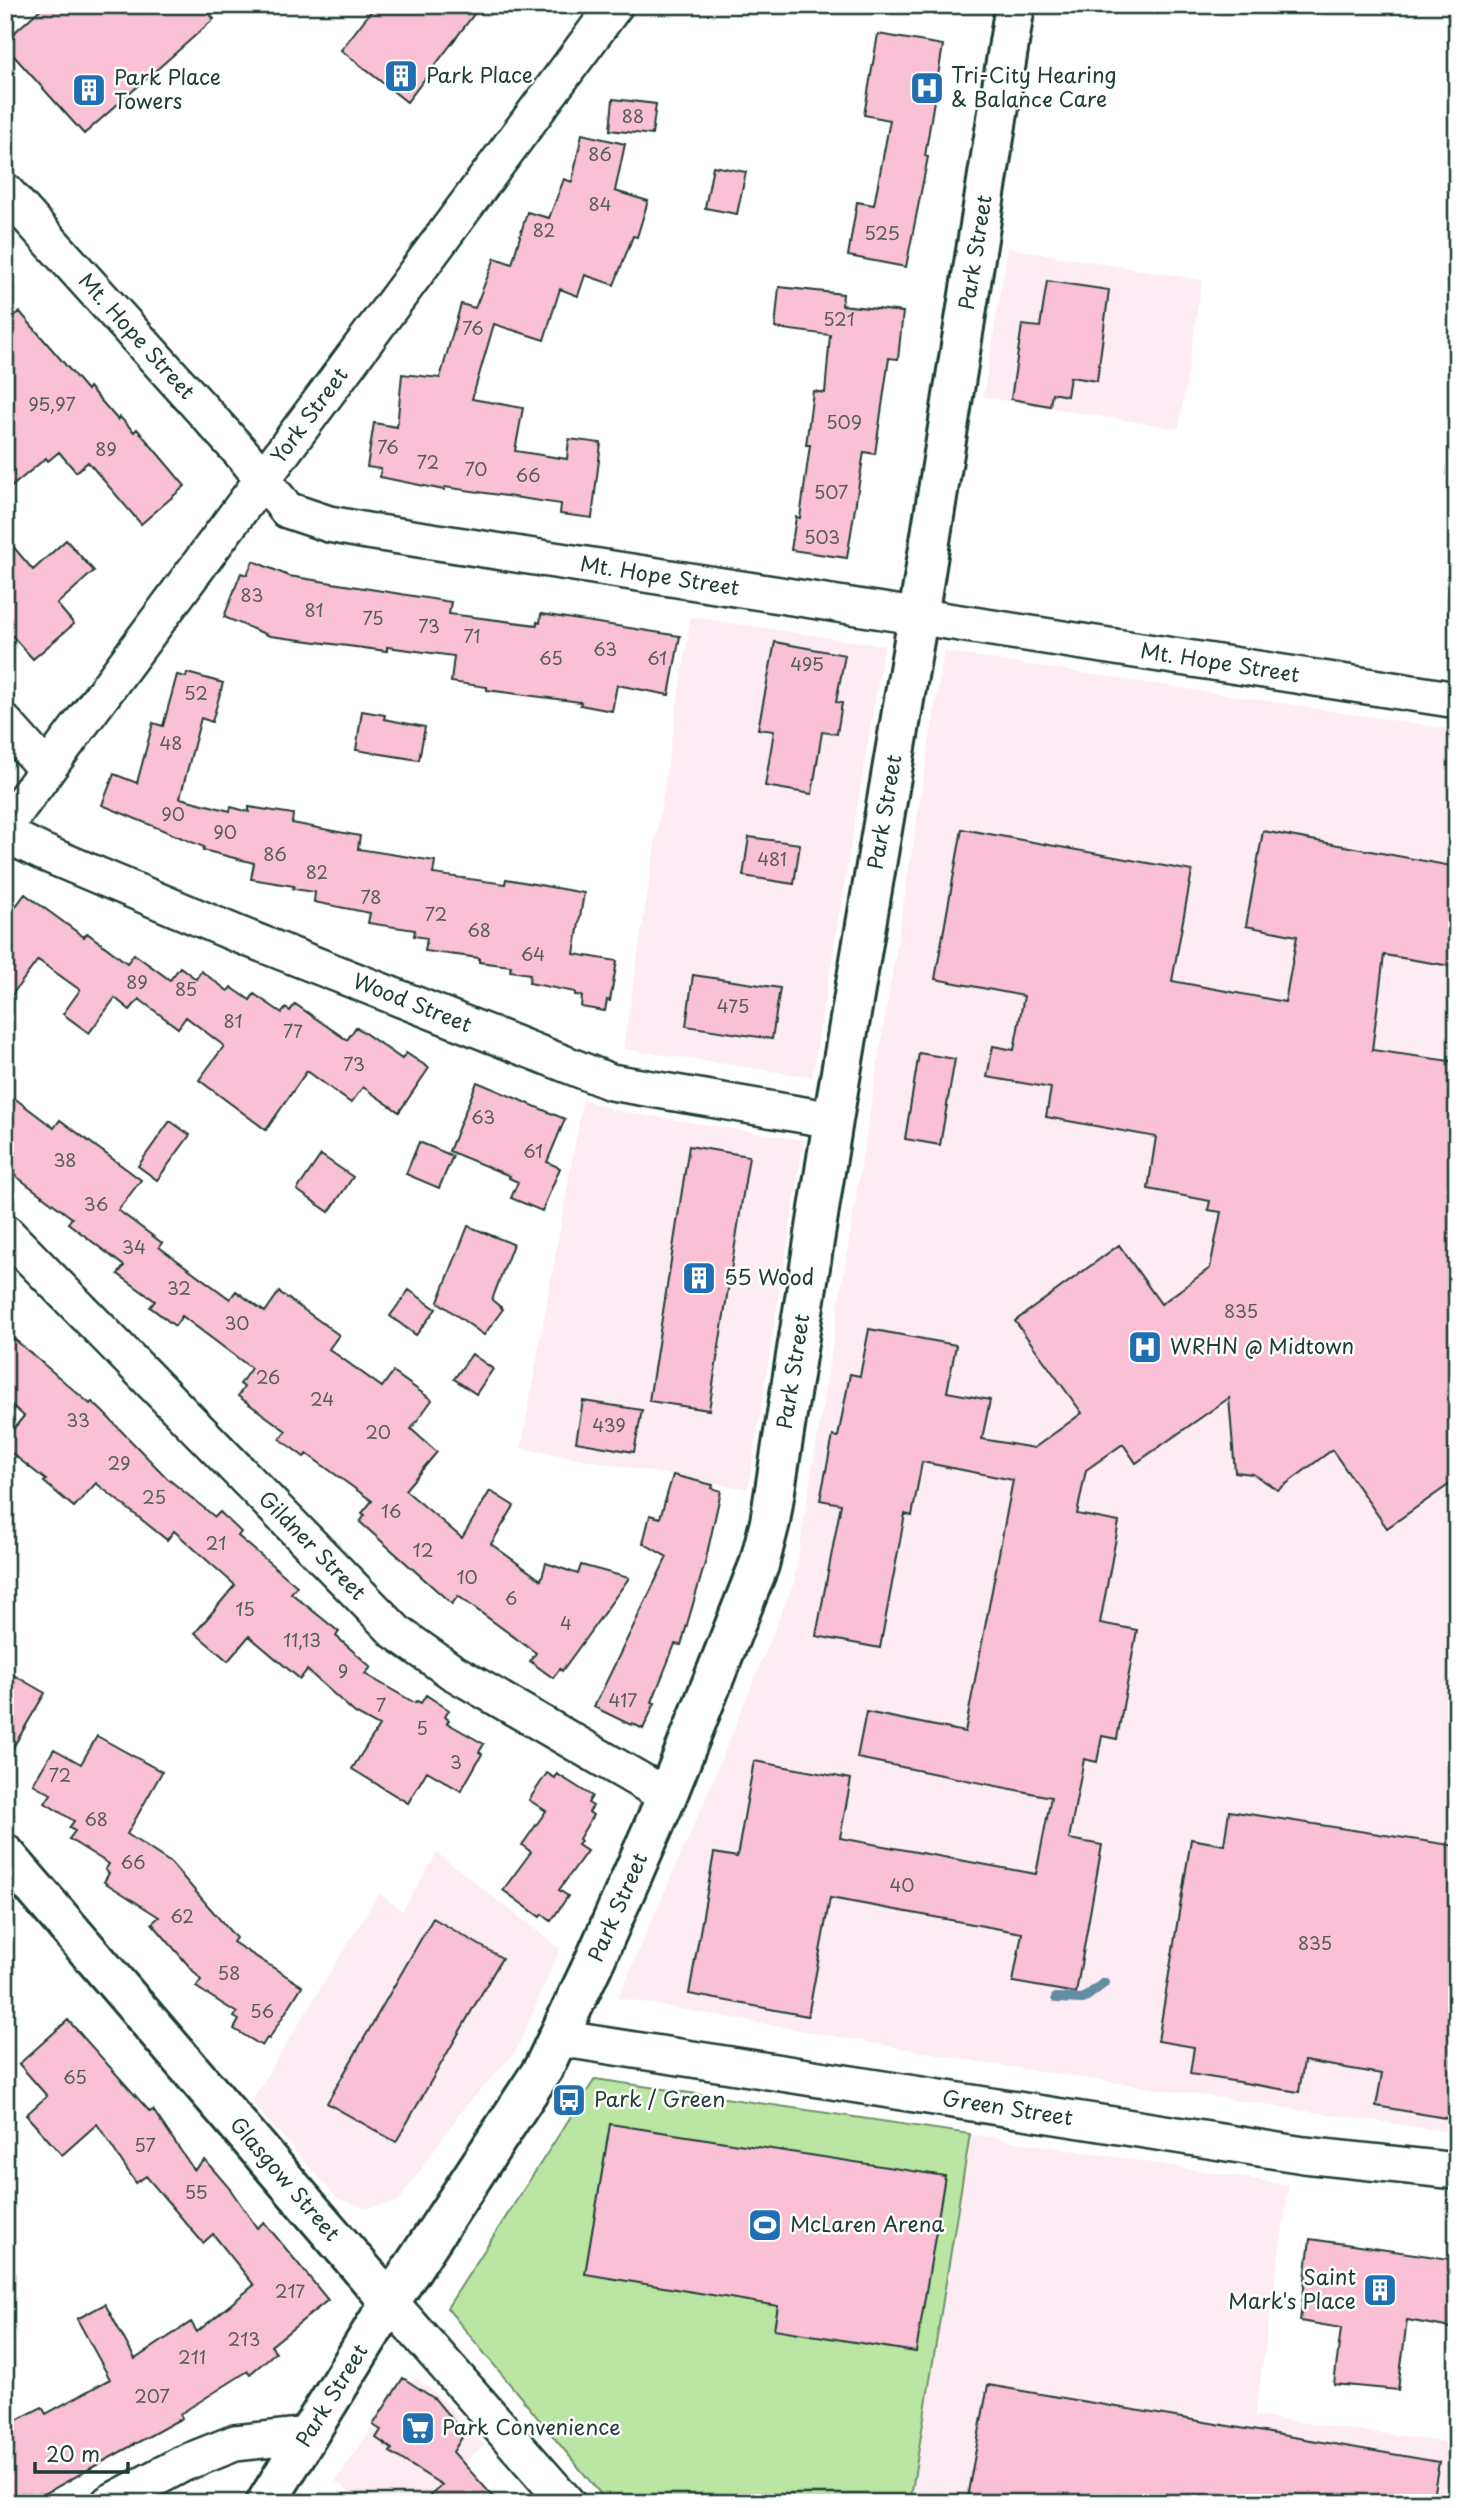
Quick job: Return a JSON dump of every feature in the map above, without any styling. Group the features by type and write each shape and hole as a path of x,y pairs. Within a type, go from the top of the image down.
{"street":[{"name":"York Street","path":"5,826 615,5"},
{"name":"Park Street","path":"267,2503 390,2302 543,2069 595,1960 667,1796 759,1565 770,1522 1015,5"},
{"name":"Mt. Hope Street","path":"5,191 262,477 287,510 328,524 1457,700"},
{"path":"5,723 46,769"},
{"name":"Wood Street","path":"5,834 237,934 611,1082 833,1120"},
{"name":"Gildner Street","path":"5,1232 396,1632 452,1671 667,1796"},
{"name":"Glasgow Street","path":"5,1854 390,2302 567,2503"},
{"name":"Green Street","path":"558,2038 1304,2155 1457,2171"},
{"path":"109,2503 182,2463 235,2443 309,2435"}],"shaded area":[{"path":"1008,248 1202,280 1179,429 983,397"},
{"path":"691,617 884,646 812,1077 623,1049"},
{"name":"WRHN @ Midtown","path":"944,652 1457,730 1457,2133 991,2064 618,1998 704,1802 794,1582"},
{"path":"583,1099 613,1110 804,1140 748,1489 521,1448"},
{"path":"437,1853 560,1949 516,2051 462,2110 398,2202 366,2208 338,2199 251,2102 379,1893 402,1911"},
{"path":"970,2134 1289,2185 1255,2416 1457,2444 1457,2503 910,2503"},
{"path":"418,2379 442,2399 484,2445 419,2503 366,2503 335,2481 405,2381"}],"green space":[{"path":"595,2079 970,2134 910,2503 608,2503 447,2308"}],"building":[{"name":"Park Place Towers","path":"45,5 202,5 214,19 84,134 5,46 5,41"},
{"name":"Park Place","path":"376,5 481,5 407,102 341,50"},
{"path":"878,34 943,45 925,156 928,157 906,267 848,256 857,202 874,205 890,120 864,115"},
{"path":"613,99 656,104 652,135 610,130"},
{"path":"582,134 625,144 615,191 648,201 637,237 633,236 614,285 585,275 578,296 560,289 544,340 494,324 472,399 523,408 515,451 567,459 569,439 601,443 592,518 560,514 561,504 445,487 444,490 380,477 381,469 367,467 374,423 397,427 402,374 440,378 461,304 475,308 495,258 512,264 527,212 549,218 564,179 572,182"},
{"path":"713,166 746,172 737,214 705,208"},
{"path":"1047,281 1109,290 1097,381 1070,377 1067,396 1052,393 1050,406 1011,399 1022,325 1040,327"},
{"path":"779,287 843,294 842,305 903,312 898,359 889,358 875,454 864,452 847,558 791,550 796,517 800,518 810,445 806,445 813,391 825,393 830,335 775,328"},
{"path":"20,312 87,390 89,387 118,420 120,417 134,432 137,429 185,486 141,524 88,462 76,472 59,452 48,461 46,458 5,492 5,322"},
{"path":"5,537 33,570 66,540 94,571 57,604 74,624 33,659 5,628"},
{"path":"253,561 289,576 451,602 449,614 537,625 537,622 540,623 541,614 680,636 669,695 617,685 612,711 580,705 581,702 487,690 487,687 451,682 454,656 387,647 387,651 270,636 224,617 241,573 247,575"},
{"path":"775,642 845,655 836,702 842,703 837,734 822,732 812,794 765,786 774,731 758,729"},
{"path":"187,673 223,683 212,722 201,718 180,798 230,811 231,807 249,812 249,807 293,814 292,823 360,836 358,849 435,861 433,874 505,884 506,879 584,893 574,954 617,961 610,1001 607,1000 605,1011 581,1007 582,996 575,995 575,992 529,983 530,974 510,971 511,966 479,962 479,958 425,951 427,938 414,936 415,930 368,923 370,913 314,902 315,892 251,879 254,863 203,850 204,847 102,805 114,774 137,783 153,723 163,726 177,675 186,677"},
{"path":"362,711 385,715 384,719 425,727 419,760 356,750"},
{"path":"962,829 1192,871 1172,981 1285,1002 1297,936 1246,926 1263,831 1457,867 1457,967 1384,955 1372,1050 1457,1062 1457,1479 1387,1528 1332,1450 1278,1490 1253,1474 1235,1472 1229,1398 1136,1463 1123,1444 1086,1470 1077,1514 1119,1522 1100,1623 1137,1630 1117,1739 1102,1736 1097,1762 1084,1759 1069,1839 1102,1845 1076,1993 1013,1982 1022,1933 830,1898 808,2016 689,1994 714,1853 737,1857 754,1761 851,1779 840,1838 1036,1874 1051,1797 857,1758 866,1712 965,1732 1013,1480 922,1462 912,1516 905,1514 880,1648 816,1636 841,1504 820,1500 833,1436 838,1437 850,1374 860,1376 869,1329 956,1345 947,1392 990,1400 982,1439 1034,1448 1082,1413 1015,1321 1119,1245 1161,1304 1210,1268 1221,1212 1208,1210 1210,1201 1148,1189 1156,1137 1046,1117 1051,1088 987,1077 993,1046 1014,1050 1024,996 935,979"},
{"path":"749,837 800,844 794,884 743,876"},
{"path":"25,894 84,937 87,933 127,963 134,954 170,980 180,967 196,979 201,971 228,991 231,987 250,1000 254,994 282,1013 286,1008 290,1011 295,1004 347,1040 356,1027 402,1059 406,1053 429,1068 399,1112 363,1087 351,1103 307,1071 266,1130 199,1080 224,1046 186,1017 178,1028 139,999 130,1010 115,998 89,1033 63,1014 80,990 38,960 5,1004 5,921"},
{"path":"693,975 780,988 772,1039 686,1026"},
{"path":"919,1053 955,1059 940,1145 905,1139"},
{"path":"477,1082 565,1119 547,1162 560,1168 542,1211 511,1198 518,1182 509,1178 510,1176 449,1151"},
{"path":"5,1091 54,1128 60,1120 141,1180 118,1210 162,1243 159,1247 230,1299 236,1291 265,1312 279,1292 339,1335 329,1349 382,1387 393,1372 432,1400 411,1429 437,1452 405,1490 462,1538 490,1491 514,1506 491,1544 541,1580 546,1563 578,1574 581,1565 629,1578 562,1671 560,1669 553,1678 530,1661 536,1653 458,1596 452,1604 360,1522 365,1515 362,1513 372,1501 307,1454 304,1457 280,1439 286,1431 238,1396 244,1387 240,1384 251,1368 182,1316 175,1326 150,1307 155,1301 118,1274 124,1266 68,1223 72,1218 5,1168"},
{"path":"170,1121 190,1135 157,1180 138,1166"},
{"path":"419,1142 453,1156 439,1188 406,1174"},
{"name":"55 Wood","path":"689,1146 749,1156 709,1410 649,1401"},
{"path":"321,1155 353,1177 329,1212 297,1190"},
{"path":"468,1226 513,1244 492,1300 503,1309 484,1335 438,1302"},
{"path":"409,1290 436,1309 416,1335 390,1316"},
{"path":"5,1331 90,1404 92,1402 102,1411 167,1478 215,1517 220,1512 241,1532 238,1536 297,1586 291,1593 339,1632 336,1636 371,1667 365,1674 415,1703 421,1703 426,1695 449,1710 445,1717 449,1720 447,1723 484,1744 479,1752 482,1754 461,1791 427,1771 408,1803 352,1769 379,1726 355,1713 307,1670 300,1679 249,1636 228,1661 195,1633 235,1585 174,1531 167,1540 96,1483 74,1507 44,1482 46,1480 5,1448 5,1439 24,1416 5,1399"},
{"path":"472,1354 493,1369 476,1394 454,1379"},
{"path":"583,1401 642,1410 634,1452 576,1442"},
{"path":"673,1475 713,1485 712,1488 721,1491 705,1563 681,1645 675,1644 643,1729 594,1707 667,1557 643,1543 650,1515 660,1518"},
{"path":"5,1670 45,1693 5,1761"},
{"path":"97,1736 162,1772 127,1834 171,1863 236,1938 233,1942 302,1986 262,2046 234,2029 239,2020 234,2017 237,2013 196,1987 201,1980 152,1923 159,1917 104,1882 109,1873 105,1870 109,1864 69,1839 75,1831 69,1828 74,1821 45,1803 51,1794 33,1784 54,1749 81,1764"},
{"path":"547,1773 555,1778 557,1774 592,1796 588,1803 593,1806 589,1812 593,1815 578,1845 587,1851 559,1890 568,1896 551,1921 542,1914 540,1917 503,1890 531,1852 522,1845 546,1811 529,1800"},
{"path":"1229,1811 1457,1846 1457,2120 1376,2106 1382,2074 1304,2061 1299,2092 1190,2074 1194,2047 1158,2041 1191,1839 1224,1845"},
{"path":"433,1918 502,1958 396,2142 327,2103"},
{"path":"68,2020 150,2112 153,2110 194,2170 205,2160 230,2189 257,2228 264,2222 328,2300 271,2346 276,2352 250,2374 248,2371 180,2414 182,2418 28,2503 5,2503 5,2426 42,2407 46,2414 110,2379 77,2319 105,2304 135,2359 191,2322 197,2332 254,2285 213,2234 203,2243 146,2176 136,2183 97,2124 62,2155 26,2115 47,2096 19,2064"},
{"name":"McLaren Arena","path":"610,2124 945,2176 916,2352 774,2329 778,2306 585,2274"},
{"name":"Saint Mark's Place","path":"1310,2239 1457,2260 1457,2329 1407,2320 1398,2390 1334,2384 1341,2328 1300,2321"},
{"name":"Park Convenience","path":"403,2378 435,2399 464,2434 453,2452 499,2503 422,2503 442,2485 390,2452 392,2449 376,2438 381,2430 373,2425"},
{"path":"988,2385 1439,2462 1432,2503 966,2503"}],"waterway":[{"path":"1056,1998 1083,1999 1104,1983"}],"place":[{"name":"Park Place","path":"401,76"},
{"name":"Tri-City Hearing & Balance Care","path":"927,88"},
{"name":"Park Place Towers","path":"89,90"},
{"name":"55 Wood","path":"699,1278"},
{"name":"WRHN @ Midtown","path":"1145,1347"},
{"name":"Park / Green","path":"569,2100"},
{"name":"McLaren Arena","path":"765,2225"},
{"name":"Saint Mark's Place","path":"1380,2290"},
{"name":"Park Convenience","path":"418,2428"}]}
